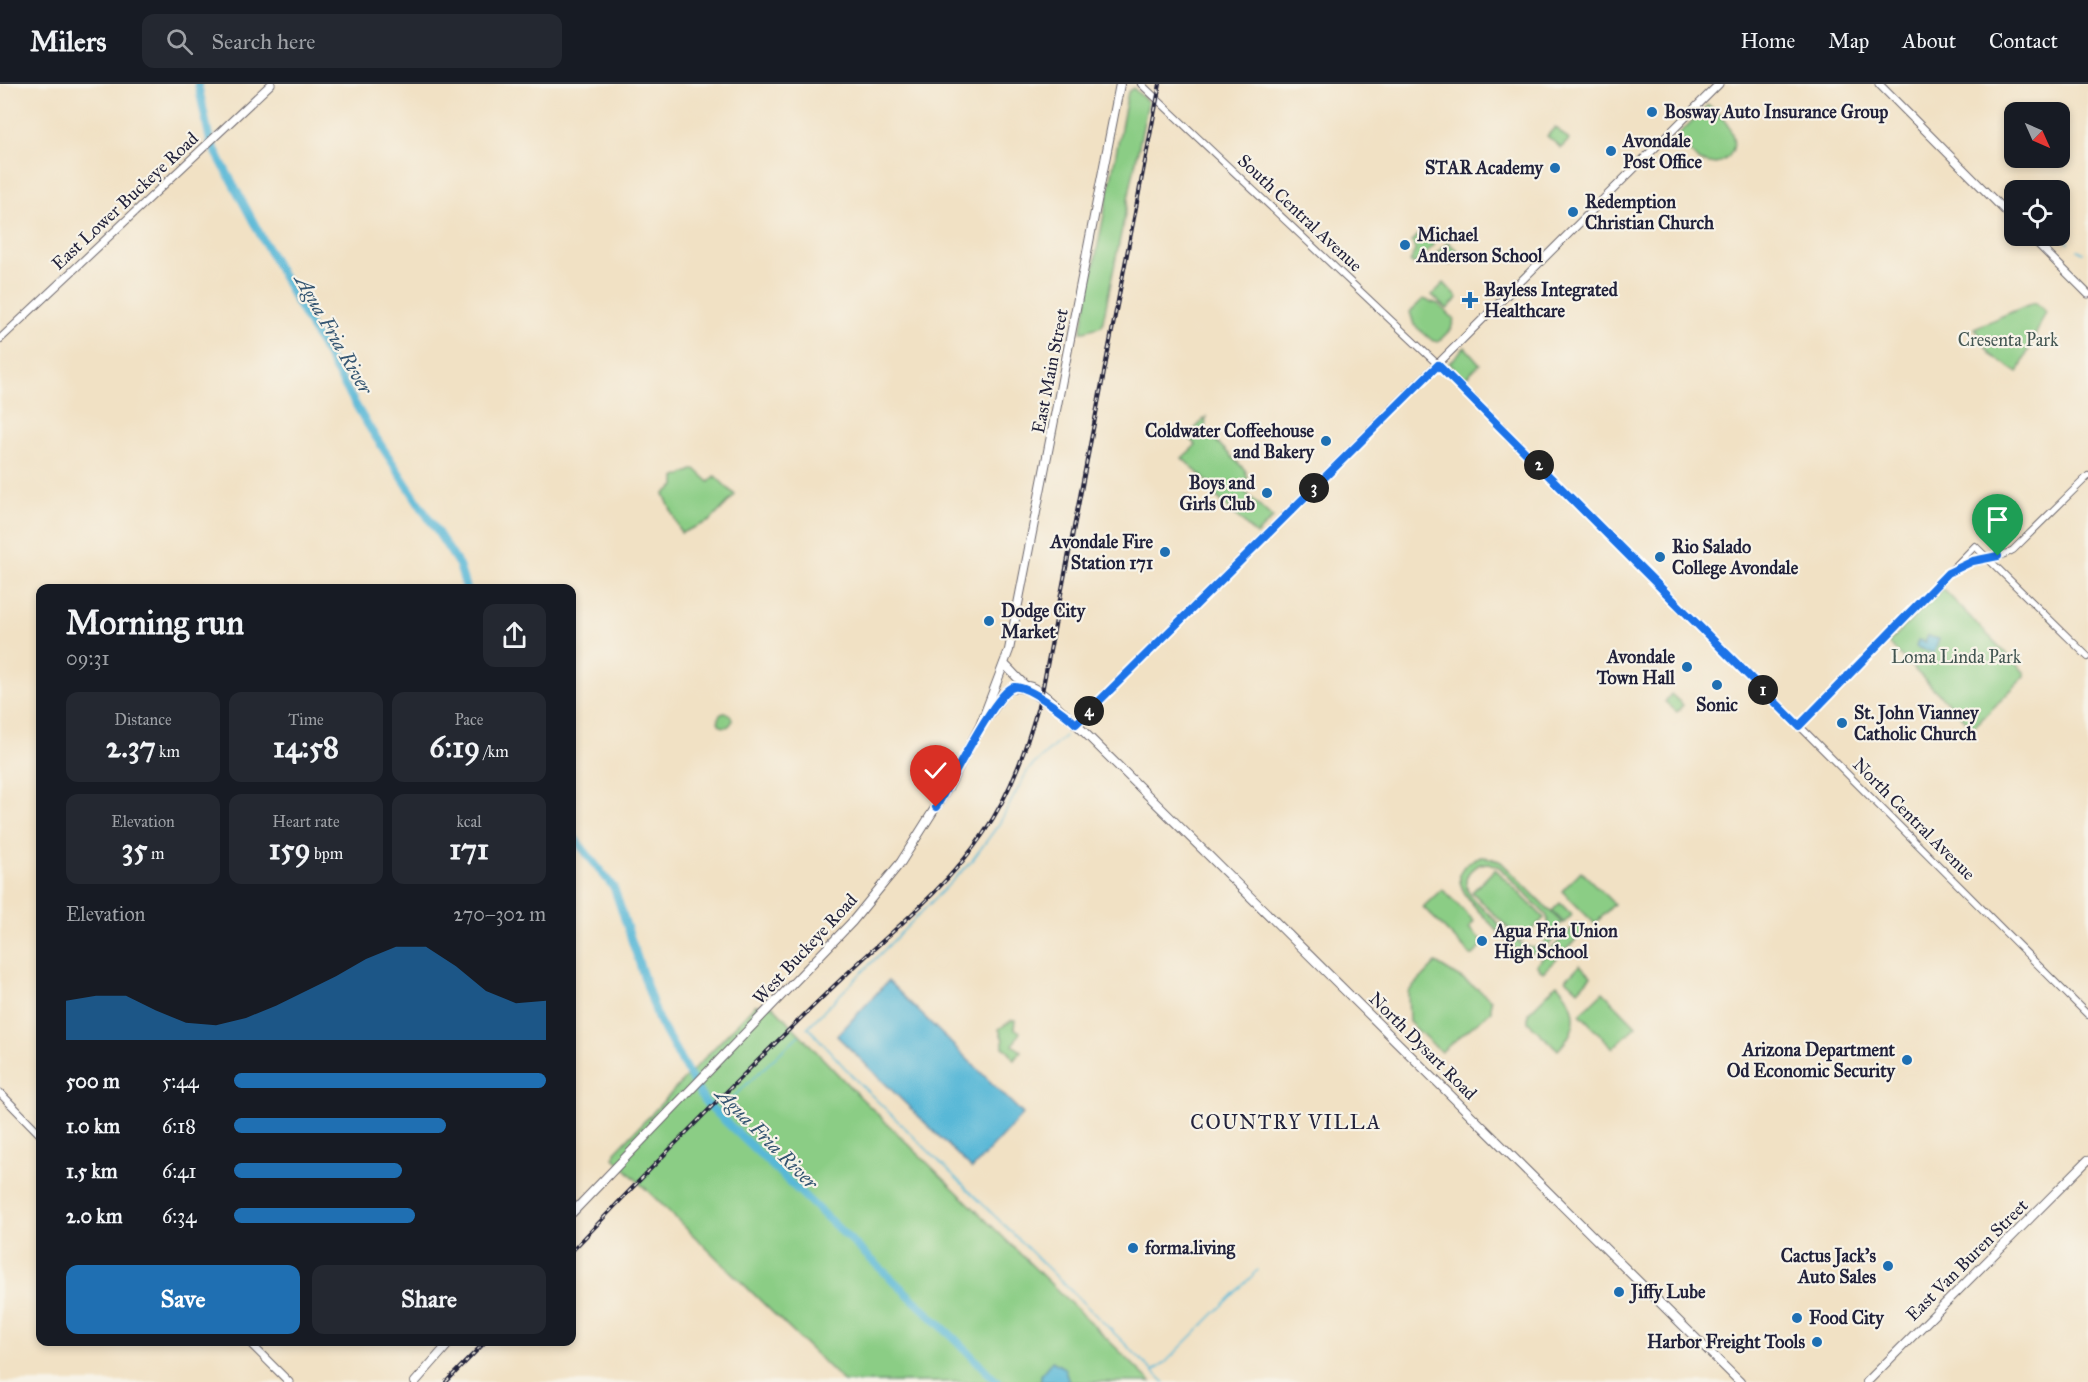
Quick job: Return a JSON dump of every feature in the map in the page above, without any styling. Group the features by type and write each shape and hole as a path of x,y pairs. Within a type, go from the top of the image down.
{"main road":[{"name":"East Lower Buckeye Road","path":"0,339 271,84"},
{"name":"East Main Street","path":"1004,664 1015,628 1120,84"},
{"path":"1076,724 1719,84"},
{"path":"1879,84 2004,210"},
{"path":"2040,246 2088,294"},
{"name":"North Dysart Road","path":"1004,664 1044,702 1050,702 1076,724 1740,1382"},
{"name":"West Buckeye Road","path":"576,1209 841,935 886,882 936,807 980,726 1004,664"},
{"path":"980,726 1005,691 1017,687 1029,688"},
{"path":"0,1093 36,1130"},
{"name":"East Van Buren Street","path":"1867,1382 2088,1160"},
{"path":"253,1346 289,1382"},
{"path":"415,1382 447,1346"}],"street":[{"name":"South Central Avenue","path":"1141,84 1438,365"},
{"name":"North Central Avenue","path":"1438,365 2088,1015"},
{"path":"1948,573 1968,562 2013,550 2088,476"},
{"path":"1799,726 1975,546 2088,657"}],"green space":[{"path":"1133,88 1148,102 1102,326 1081,332 1128,92"},
{"path":"1708,105 1728,126 1734,143 1732,152 1726,159 1716,164 1699,161 1676,137"},
{"path":"1555,127 1569,140 1561,148 1547,136"},
{"path":"1418,235 1426,235 1433,242 1433,246 1415,264 1410,262 1415,250 1412,242"},
{"path":"1448,242 1461,254 1450,265 1437,253"},
{"path":"1444,283 1458,298 1447,309 1432,295"},
{"path":"1423,299 1438,304 1454,319 1451,329 1439,341 1433,341 1414,325 1410,312"},
{"name":"Cresenta Park","path":"2035,302 2046,312 2018,373 1991,355 1974,328"},
{"path":"1465,347 1480,364 1464,379 1449,363"},
{"path":"1206,417 1205,430 1245,470 1248,478 1242,487 1244,491 1273,518 1256,535 1215,495 1217,491 1182,458 1196,445 1188,436"},
{"path":"695,469 709,482 715,476 735,495 710,521 681,533 664,494 675,486 675,478"},
{"name":"Loma Linda Park","path":"1943,589 2025,673 2025,676 1973,728 1888,643"},
{"path":"1671,694 1683,705 1677,712 1665,702"},
{"path":"722,713 728,713 732,720 728,727 722,727 718,723 718,717"},
{"path":"1481,857 1501,862 1562,923 1556,926 1553,938 1546,948 1529,953 1514,948 1478,911 1460,881 1461,871 1467,863","holes":["1489,863 1499,867 1547,916 1550,933 1544,943 1537,947 1529,947 1513,938 1476,902 1468,891 1466,880 1470,871 1478,865"]},
{"path":"1495,869 1544,918 1521,941 1472,892"},
{"path":"1581,871 1614,904 1595,924 1562,891"},
{"path":"1442,889 1474,921 1469,928 1485,944 1472,956 1423,907"},
{"path":"1560,903 1572,915 1564,923 1552,911"},
{"path":"1577,923 1585,931 1543,972 1536,965"},
{"path":"1436,963 1478,989 1491,1000 1491,1011 1441,1052 1409,1022 1408,992"},
{"path":"1580,965 1591,976 1578,990 1566,979"},
{"path":"1557,984 1570,1001 1574,1017 1570,1034 1558,1050 1528,1022 1528,1013"},
{"path":"1603,992 1636,1026 1613,1048 1580,1014"},
{"path":"755,1005 773,1006 850,1087 1151,1382 844,1382 614,1158 615,1152"},
{"path":"1015,1020 1014,1028 1020,1032 1013,1045 1021,1051 1014,1060 1008,1050 1003,1047 999,1029"}],"water":[{"path":"1928,636 1939,639 1934,653 1916,647 1918,640 1925,642"},
{"path":"888,981 1023,1114 972,1169 837,1036"},
{"path":"1052,1361 1064,1368 1069,1382 1041,1382 1041,1374"}],"waterway":[{"name":"Agua Fria River","path":"198,84 210,141 297,303 364,419 459,565 465,584"},
{"path":"2078,250 2083,253"},
{"path":"807,1028 971,862 999,824 1028,770 1065,736"},
{"name":"Agua Fria River","path":"576,840 614,888 658,1019 704,1101 956,1340 997,1382"},
{"path":"808,1027 857,1081 1164,1382"},
{"path":"716,1113 799,1035"},
{"path":"1153,1371 1163,1365 1258,1270"}],"railway":[{"path":"576,1247 767,1051 950,876 983,834 1003,800 1025,748 1042,692 1160,84"},
{"path":"446,1382 481,1346"}],"place":[{"name":"Bosway Auto Insurance Group","path":"1652,112"},
{"name":"Avondale Post Office","path":"1611,151"},
{"name":"STAR Academy","path":"1555,168"},
{"name":"Redemption Christian Church","path":"1573,212"},
{"name":"Michael Anderson School","path":"1405,245"},
{"name":"Bayless Integrated Healthcare","path":"1470,300"},
{"name":"Coldwater Coffeehouse and Bakery","path":"1326,441"},
{"name":"Boys and Girls Club","path":"1267,493"},
{"name":"Avondale Fire Station 171","path":"1165,552"},
{"name":"Rio Salado College Avondale","path":"1660,557"},
{"name":"Dodge City Market","path":"989,621"},
{"name":"Avondale Town Hall","path":"1687,667"},
{"name":"Sonic","path":"1717,685"},
{"name":"St. John Vianney Catholic Church","path":"1842,723"},
{"name":"Agua Fria Union High School","path":"1482,941"},
{"name":"Arizona Department Od Economic Security","path":"1907,1060"},
{"name":"forma.living","path":"1133,1248"},
{"name":"Cactus Jack's Auto Sales","path":"1888,1266"},
{"name":"Jiffy Lube","path":"1619,1292"},
{"name":"Food City","path":"1797,1318"},
{"name":"Harbor Freight Tools","path":"1817,1342"}],"district":[{"name":"COUNTRY VILLA","path":"1286,1122"}],"route":[{"path":"936,807 980,726 995,709 1005,691 1017,687 1030,691 1044,702 1050,702 1076,724 1438,365 1799,726 1934,590 1948,573 1978,559 1998,556"}]}
